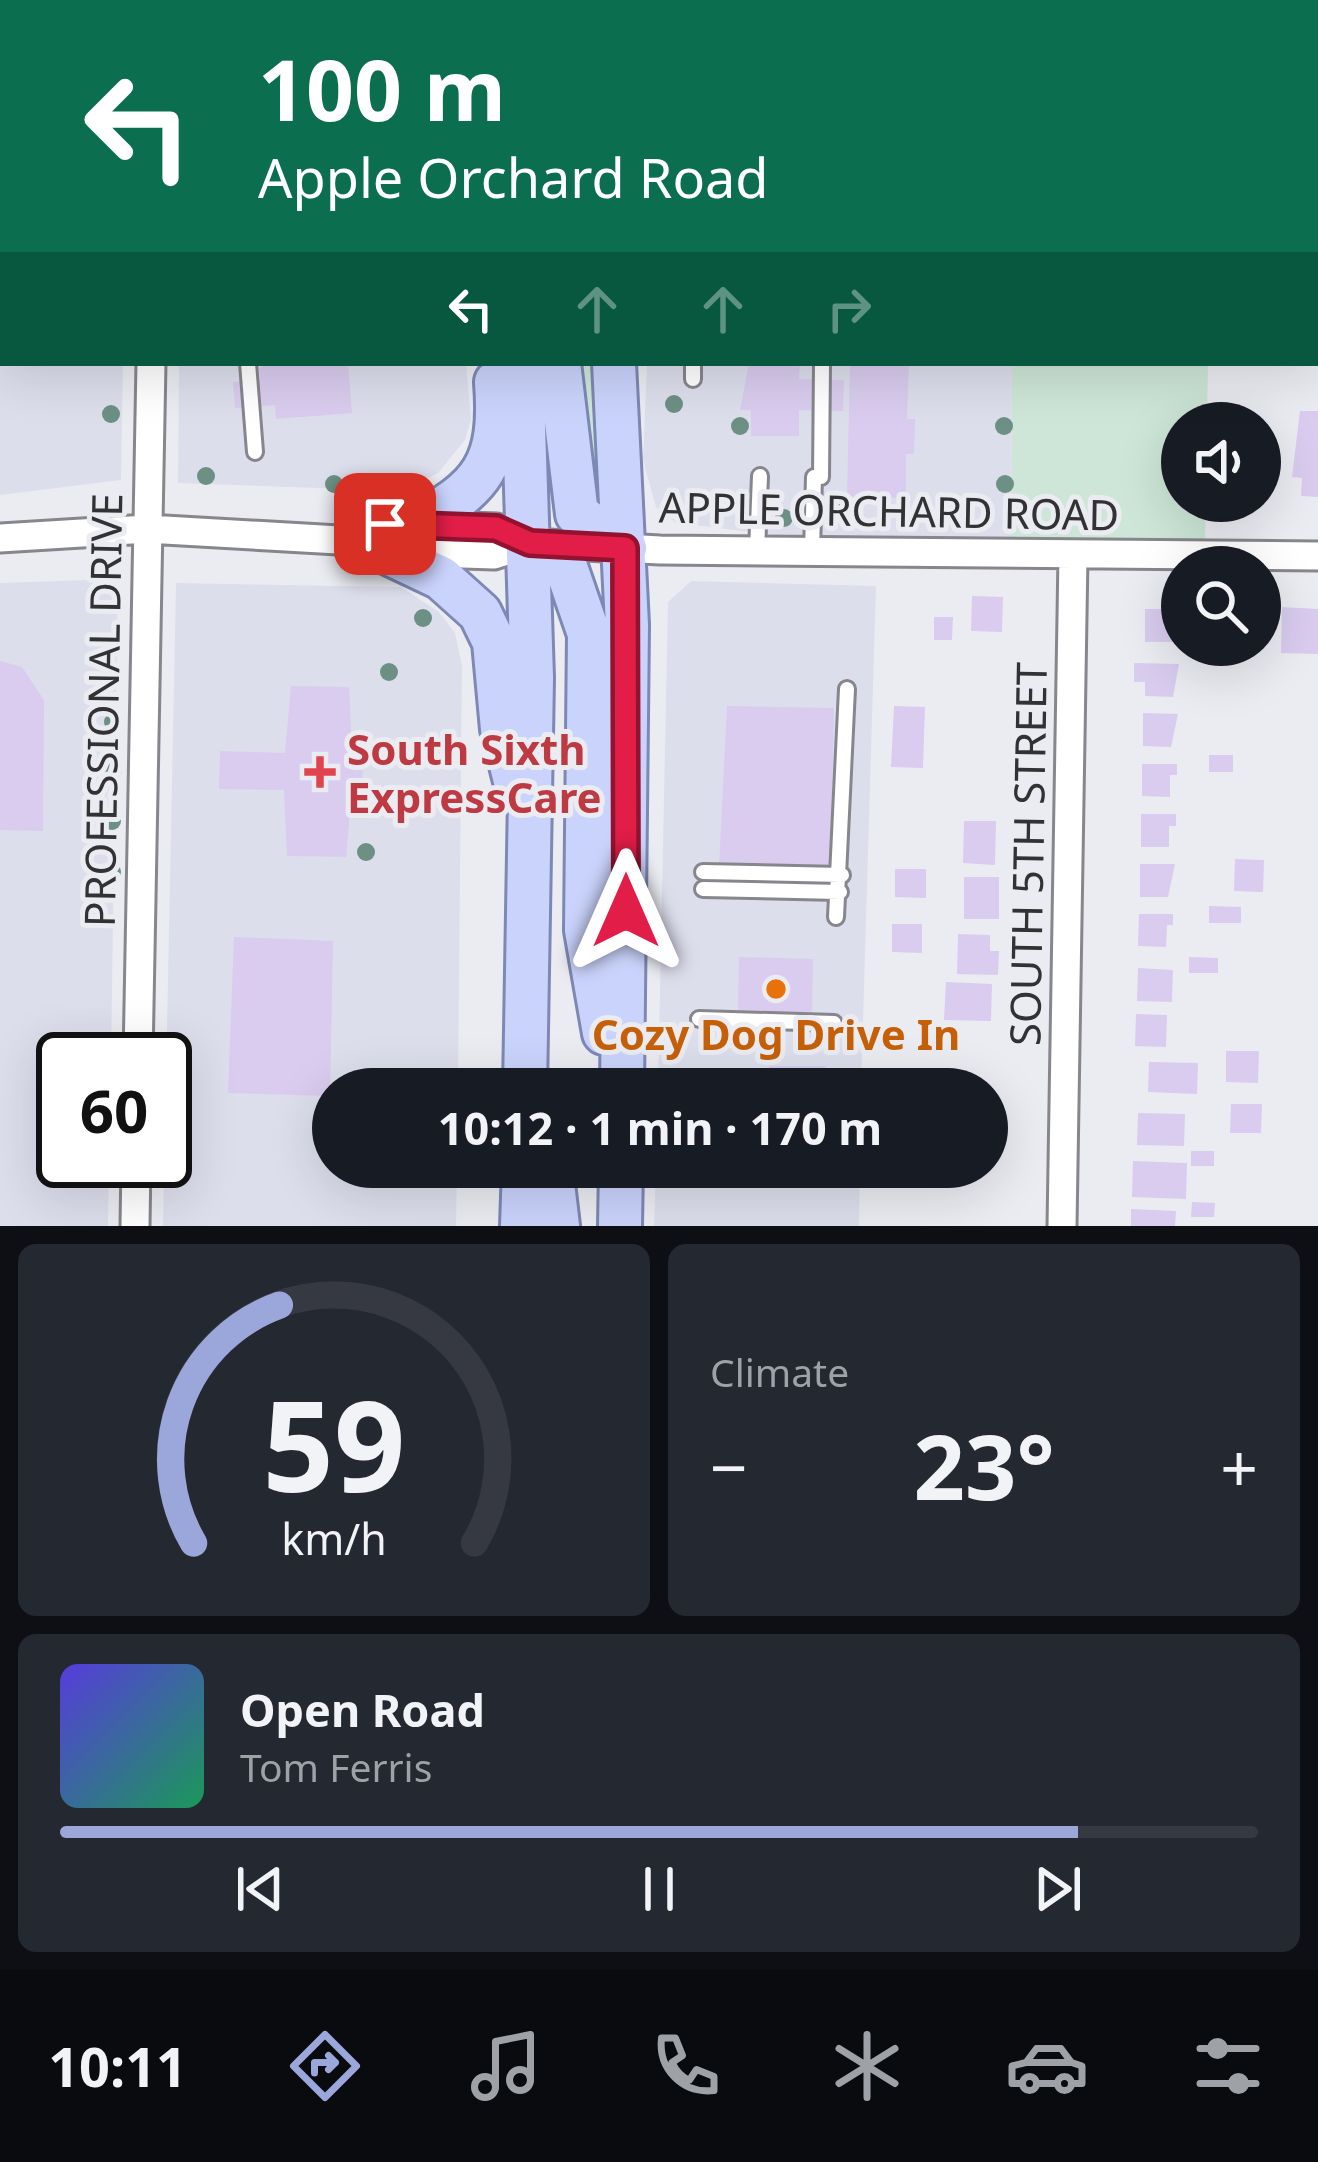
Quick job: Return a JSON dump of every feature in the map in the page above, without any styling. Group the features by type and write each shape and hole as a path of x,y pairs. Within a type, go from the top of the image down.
{"main road":[{"path":"495,366 494,455 474,486 451,506 398,538 480,613 494,642 502,729 530,845"},
{"path":"522,366 530,543 525,1068"},
{"path":"559,366 577,514 625,548"},
{"path":"614,366 625,548 618,1068"},
{"path":"530,543 567,571 589,634 586,930 614,1068"},
{"path":"505,1068 527,990"},
{"path":"496,1188 496,1226"},
{"path":"522,1226 523,1188"},
{"path":"553,1188 558,1226"},
{"path":"620,1226 621,1188"}],"street":[{"name":"PROFESSIONAL DRIVE","path":"138,1032 151,366"},
{"name":"APPLE ORCHARD ROAD","path":"344,536 385,524 398,538"},
{"name":"APPLE ORCHARD ROAD","path":"398,538 496,528 530,543 625,548 1318,556"},
{"name":"APPLE ORCHARD ROAD","path":"0,538 147,529 398,538 494,555 530,543"},
{"name":"SOUTH 5TH STREET","path":"1062,1226 1073,555"},
{"path":"135,1226 136,1188"}],"lane":[{"path":"248,366 255,452"},
{"path":"812,552 822,366"},
{"path":"757,551 760,476"},
{"path":"836,917 842,875 847,689"},
{"path":"840,892 703,880 842,875"},
{"path":"699,1019 834,1023"}],"shaded area":[{"path":"0,366 123,366 121,480 0,495"},
{"path":"179,366 466,366 471,419 465,440 438,473 401,491 178,483"},
{"path":"647,366 1012,366 1011,540 777,535 676,523 656,507 643,460"},
{"path":"118,579 111,1032 36,1032 36,1188 109,1188 108,1226 0,1226 0,583"},
{"path":"691,581 876,586 862,1068 658,1068 668,602"},
{"path":"176,583 401,587 439,612 455,633 462,666 458,1068 312,1068 312,1188 457,1188 456,1226 163,1226 164,1188 192,1188 192,1032 167,1032"},
{"path":"655,1188 860,1188 859,1226 654,1226"}],"green space":[{"path":"569,366 595,366 601,459 589,498"},
{"path":"1012,366 1208,366 1207,402 1161,402 1161,522 1205,522 1205,541 1011,540"}],"building":[{"path":"348,366 352,413 276,419 275,405 235,408 233,382 260,380 259,368"},
{"path":"748,366 800,366 799,379 844,380 843,411 799,410 799,436 751,436 751,410 740,410"},
{"path":"850,366 909,366 907,419 915,419 914,454 906,454 906,498 847,497"},
{"path":"1300,411 1318,411 1318,497 1301,496 1302,478 1292,477"},
{"path":"972,596 1003,597 1002,632 971,631"},
{"path":"1282,607 1318,609 1318,654 1281,653"},
{"path":"1145,609 1161,609 1161,642 1145,642"},
{"path":"934,617 953,617 952,640 934,640"},
{"path":"0,661 22,667 44,700 43,831 0,830"},
{"path":"1134,663 1179,666 1173,697 1145,696 1145,682 1134,682"},
{"path":"291,686 349,687 352,754 363,754 362,790 352,790 346,857 287,856 284,790 219,789 220,751 285,753"},
{"path":"727,706 834,708 831,864 825,870 825,888 793,888 793,869 719,868"},
{"path":"894,706 925,707 923,768 891,767"},
{"path":"1143,713 1178,714 1171,747 1143,746"},
{"path":"1209,755 1233,755 1233,772 1209,772"},
{"path":"1142,764 1177,764 1177,775 1170,775 1170,797 1142,796"},
{"path":"1141,814 1176,814 1176,826 1169,826 1169,847 1141,847"},
{"path":"964,821 996,821 995,865 963,863"},
{"path":"1235,859 1264,860 1263,892 1234,891"},
{"path":"1140,864 1175,864 1168,897 1140,897"},
{"path":"895,869 926,869 926,898 895,897"},
{"path":"964,877 999,877 999,919 964,919"},
{"path":"1209,906 1241,907 1241,923 1209,923"},
{"path":"1139,914 1173,914 1166,947 1138,946"},
{"path":"892,924 922,924 922,953 892,952"},
{"path":"958,934 990,935 990,951 999,951 998,975 957,974"},
{"path":"234,937 333,941 331,1068 312,1068 312,1095 228,1093"},
{"path":"739,957 813,959 812,1013 738,1011"},
{"path":"1189,957 1218,958 1218,973 1189,973"},
{"path":"1138,968 1173,970 1172,1002 1137,1001"},
{"path":"946,982 992,984 991,1021 944,1020"},
{"path":"1136,1014 1167,1015 1166,1047 1135,1046"},
{"path":"1226,1051 1259,1051 1258,1083 1226,1082"},
{"path":"1149,1062 1198,1063 1197,1094 1148,1092"},
{"path":"769,1066 826,1066 826,1068"},
{"path":"1231,1104 1262,1104 1261,1133 1230,1133"},
{"path":"1138,1113 1185,1114 1184,1146 1137,1145"},
{"path":"1191,1151 1214,1151 1214,1166 1191,1166"},
{"path":"1133,1161 1187,1163 1186,1199 1132,1197"},
{"path":"1192,1202 1215,1203 1214,1217 1191,1217"},
{"path":"1131,1209 1176,1211 1175,1226 1131,1226"}],"place":[{"name":"South Sixth ExpressCare","path":"320,772"},
{"name":"Cozy Dog Drive In","path":"776,989"}],"route":[{"path":"385,524 496,528 530,543 625,548 626,911"}]}
